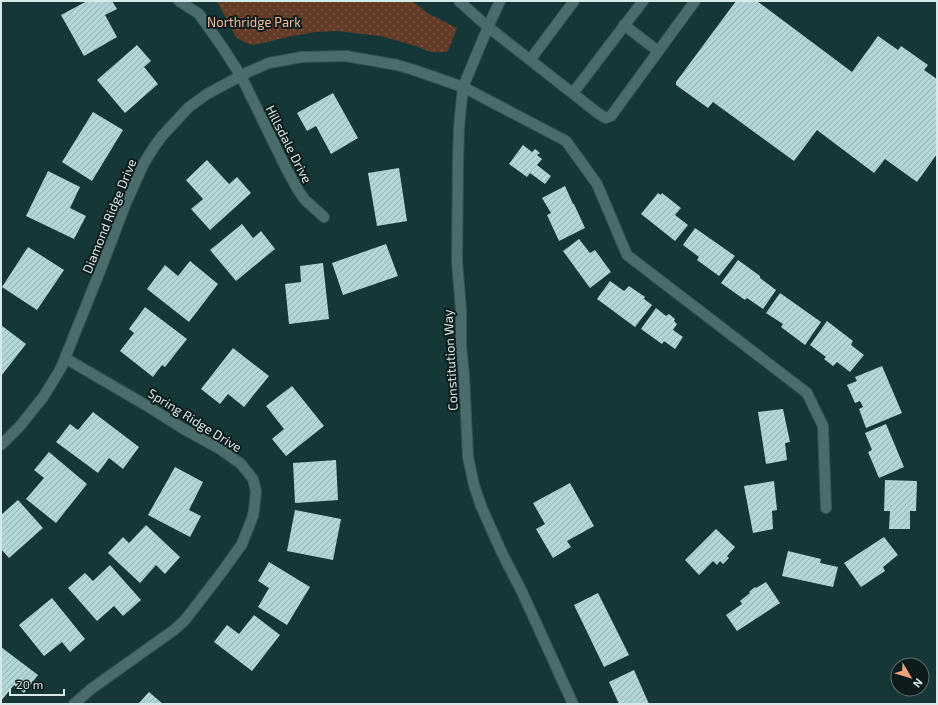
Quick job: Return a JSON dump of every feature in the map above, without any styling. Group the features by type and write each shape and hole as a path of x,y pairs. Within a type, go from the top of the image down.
{"street":[{"name":"Hillsdale Drive","path":"179,1 199,14 223,48 241,76 298,190 305,200 324,217"},
{"path":"459,1 530,60 606,118 611,116 695,1"},
{"name":"Constitution Way","path":"500,1 463,87 459,127 457,261 461,310 461,346 468,457 474,486 481,506 573,704"},
{"path":"530,60 574,1"},
{"path":"573,93 643,1"},
{"path":"624,25 658,51"},
{"name":"Diamond Ridge Drive","path":"1,445 20,426 44,396 61,368 126,203 144,163 162,136 189,107 207,94 269,63 302,57 346,56 397,65 463,87 566,141 597,184 627,255 807,393 823,426 826,508"},
{"name":"Spring Ridge Drive","path":"65,358 220,449 241,464 250,474 256,491 253,516 242,544 220,576 185,620 174,630 91,689 74,704"}],"green space":[{"name":"Northridge Park","path":"217,1 412,1 429,14 457,28 448,51 443,52 431,52 381,36 336,31 315,32 252,45 236,37"}],"building":[{"path":"87,1 112,1 117,9 105,15 117,37 84,56 61,15"},
{"path":"736,1 757,1 852,72 878,36 898,50 901,46 928,65 924,70 937,79 937,154 917,182 885,159 874,173 817,130 794,161 713,102 708,108 676,85 676,82"},
{"path":"137,45 151,61 144,67 158,84 125,113 97,80"},
{"path":"333,93 358,138 331,154 316,126 307,131 297,113"},
{"path":"93,112 123,130 92,181 62,162"},
{"path":"523,145 532,152 535,149 540,153 537,155 542,159 537,165 551,176 545,184 530,173 527,177 509,164"},
{"path":"207,160 229,184 237,177 251,193 210,230 191,209 203,199 186,180"},
{"path":"399,168 407,221 377,226 368,173"},
{"path":"48,171 80,187 70,208 86,216 74,239 26,216"},
{"path":"565,186 585,228 559,241 547,215 551,213 542,198"},
{"path":"658,193 661,195 662,193 681,208 675,215 688,225 675,241 641,214"},
{"path":"242,224 253,238 261,231 275,249 236,281 210,250"},
{"path":"695,228 735,256 719,276 697,260 699,257 683,245"},
{"path":"579,239 590,253 595,250 611,272 590,288 563,251"},
{"path":"386,244 398,276 343,295 332,263"},
{"path":"28,247 64,270 37,310 2,287"},
{"path":"738,260 776,290 763,309 747,298 745,300 721,283"},
{"path":"190,261 218,284 189,322 147,289 165,265 178,276"},
{"path":"323,263 329,319 289,324 285,284 301,282 300,266"},
{"path":"610,281 624,291 629,286 645,297 644,299 652,305 635,327 597,299"},
{"path":"780,293 821,322 805,345 781,327 783,324 766,313"},
{"path":"145,307 187,339 165,367 162,365 153,377 120,351 134,333 129,329"},
{"path":"656,308 666,316 669,314 675,319 674,321 677,324 673,330 683,337 675,349 664,341 662,344 641,329"},
{"path":"827,321 853,341 851,345 864,355 850,372 837,362 833,366 824,359 826,357 810,345"},
{"path":"1,325 26,344 1,376"},
{"path":"233,348 269,376 244,407 228,394 220,404 201,389"},
{"path":"882,366 902,413 866,428 859,409 863,407 860,401 855,403 847,385 857,381 855,377"},
{"path":"292,386 324,426 286,456 272,439 284,429 266,406"},
{"path":"783,409 790,442 785,443 787,460 766,464 758,412"},
{"path":"93,412 139,447 123,469 109,458 98,473 56,442 70,424 78,430"},
{"path":"886,424 904,467 879,478 868,452 872,450 865,433"},
{"path":"49,452 87,484 56,523 26,499 44,478 34,470"},
{"path":"336,460 338,500 295,503 293,463"},
{"path":"175,467 203,482 189,510 201,516 190,537 148,515"},
{"path":"885,480 917,481 916,511 910,511 910,529 889,529 890,511 884,511"},
{"path":"774,481 777,510 772,511 773,529 753,533 744,486"},
{"path":"570,483 594,526 567,541 571,547 553,558 536,529 545,524 533,503"},
{"path":"18,500 43,528 9,558 1,549 1,515"},
{"path":"295,510 341,519 333,560 287,551"},
{"path":"146,525 180,557 165,574 156,565 140,583 108,553 123,537 129,543"},
{"path":"716,529 735,547 727,556 729,558 723,564 720,561 717,565 713,561 699,575 685,560"},
{"path":"884,537 898,555 883,567 885,571 861,587 844,563"},
{"path":"788,551 821,559 820,563 838,567 833,587 782,576"},
{"path":"269,562 310,587 287,625 258,607 269,588 258,581"},
{"path":"110,565 141,600 123,616 114,606 97,621 68,588 85,573 93,581"},
{"path":"766,582 780,603 737,631 726,615 742,604 740,601 755,587 756,588"},
{"path":"598,593 629,655 604,667 574,605"},
{"path":"52,598 85,639 70,652 62,642 44,656 19,625"},
{"path":"254,615 280,635 252,671 214,642 227,625 239,634"},
{"path":"1,647 38,675 24,693 14,685 1,701"},
{"path":"634,670 649,704 619,704 609,682"},
{"path":"149,692 163,704 138,704"}]}
